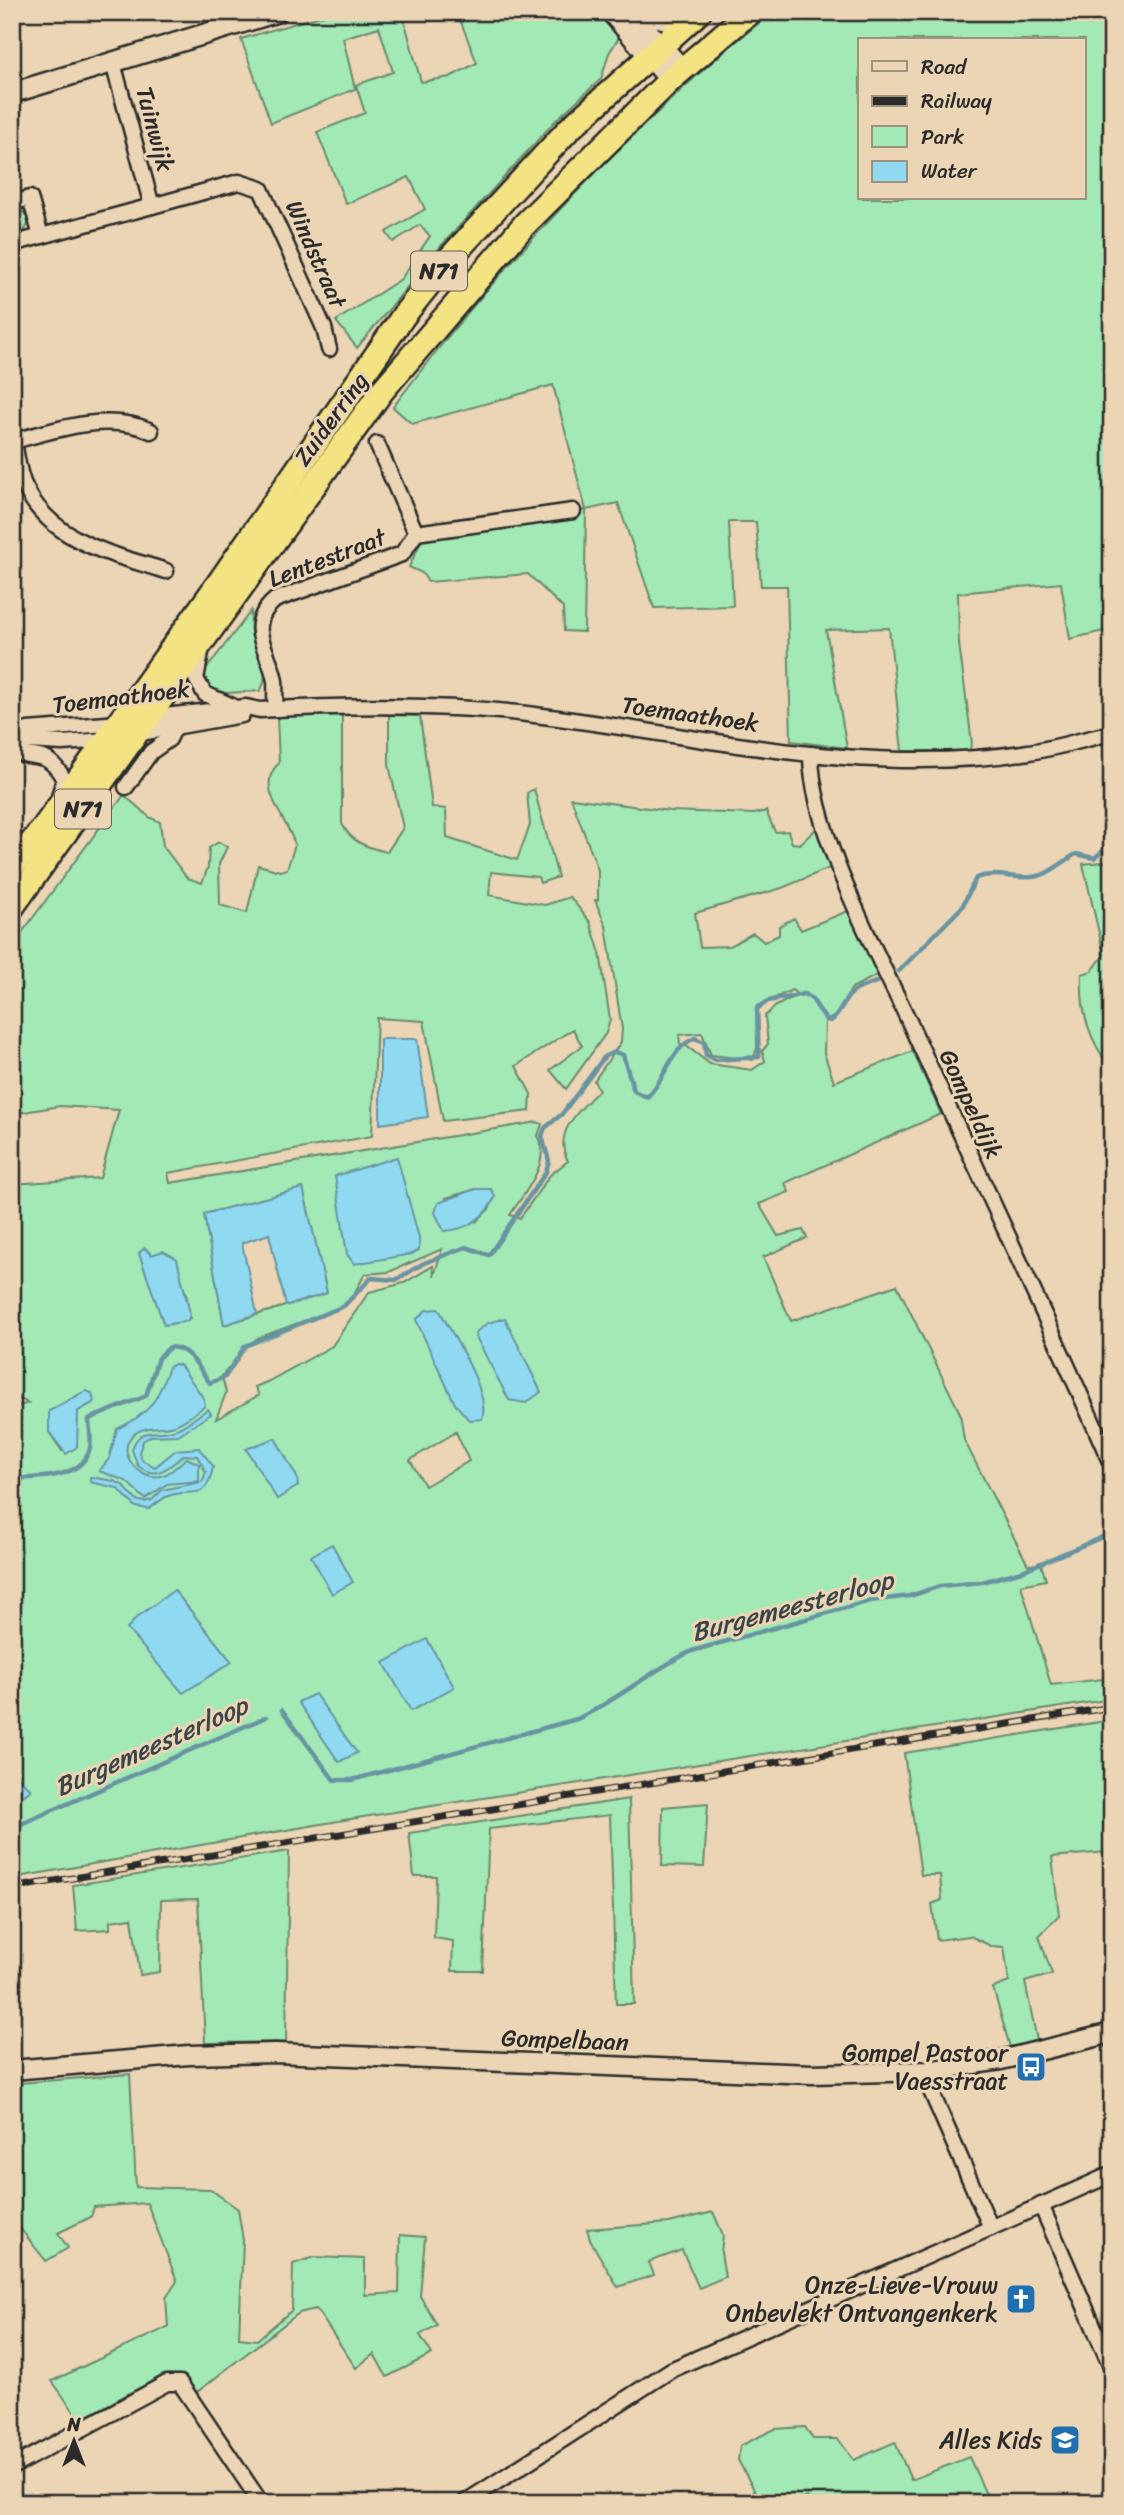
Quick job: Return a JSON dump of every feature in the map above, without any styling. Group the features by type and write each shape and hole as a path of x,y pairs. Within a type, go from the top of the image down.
{"highway":[{"name":"Zuiderring","path":"12,907 127,729 404,315 531,168 569,129 699,12"},
{"name":"Zuiderring","path":"12,867 32,838 206,639 381,392 525,224 676,75 750,12"}],"main road":[{"path":"12,93 277,12"},
{"path":"611,12 628,33 656,51"},
{"path":"630,12 676,75"},
{"path":"636,12 665,19 688,12"},
{"path":"628,33 632,63 628,75"}],"street":[{"name":"Tuinwijk","path":"113,63 152,206"},
{"name":"Tuinwijk","path":"12,244 239,182 253,184"},
{"name":"Windstraat","path":"253,184 261,189 267,200 324,328 329,349"},
{"path":"12,203 30,198 41,236"},
{"path":"151,431 134,424 94,424 13,438 17,483 67,535 88,546 166,570"},
{"name":"Lentestraat","path":"377,444 416,533"},
{"name":"Lentestraat","path":"275,709 275,682 261,641 259,624 264,609 275,600 402,554 416,533 573,511"},
{"name":"Toemaathoek","path":"206,639 197,661 196,679 205,694 236,708"},
{"name":"Toemaathoek","path":"12,737 29,730 175,727 260,710 358,705 444,707 519,713 811,754 894,759 1029,752 1112,733"},
{"name":"Toemaathoek","path":"12,737 62,743 236,708 260,710"},
{"path":"126,787 151,752 169,739 175,727"},
{"path":"12,750 48,759 64,779 61,794 32,838"},
{"name":"Gompeldijk","path":"811,754 813,779 825,821 864,926 1112,1466"},
{"name":"Gompelbaan","path":"12,2070 189,2054 275,2053 812,2074 927,2071 1001,2060 1112,2034"},
{"path":"927,2071 930,2089 991,2228"},
{"path":"464,2503 670,2371 1112,2174"},
{"path":"1041,2205 1112,2369"},
{"path":"12,2467 167,2382 180,2384 261,2503"}],"green space":[{"path":"334,12 402,12 421,82 450,77 477,63 457,12 597,12 620,36 609,53 601,79 556,120 441,246 357,348 336,321 401,279 430,236 420,225 393,242 386,232 425,209 409,177 346,204 317,132 365,113 356,85 393,72 379,27 343,38 355,89 271,123 241,39"},
{"path":"774,12 1112,12 1112,629 1070,639 1061,583 958,593 959,644 972,743 969,751 902,751 889,628 826,630 847,748 791,741 787,586 761,586 756,522 729,522 733,606 654,608 618,503 586,510 553,385 412,424 393,407 421,370 481,297 608,161 706,68"},
{"path":"12,211 23,212 30,221 23,233 12,236"},
{"path":"586,510 584,632 564,631 563,608 528,574 428,582 422,573 409,567 425,533 518,523"},
{"path":"251,611 251,633 264,670 260,691 226,693 208,689 202,678 204,672"},
{"path":"342,715 342,824 355,840 387,852 403,828 389,765 389,715 420,716 432,807 446,809 447,838 517,860 530,825 527,793 534,789 558,877 540,883 538,877 491,872 489,895 545,905 570,897 590,922 600,953 610,1020 606,1033 566,1089 550,1070 582,1046 573,1029 516,1066 531,1094 530,1111 443,1121 424,1021 377,1018 372,1136 168,1173 170,1183 537,1122 542,1124 538,1136 542,1156 529,1187 510,1215 520,1218 550,1175 568,1161 563,1140 570,1122 599,1090 594,1081 621,1042 622,1029 606,926 595,900 598,900 598,870 571,798 671,811 754,814 766,811 775,832 788,831 792,843 800,844 817,828 832,867 782,888 695,913 700,947 730,946 753,933 764,942 779,935 779,926 794,918 801,930 848,911 879,974 852,988 835,1017 825,1020 824,1053 834,1082 913,1051 941,1114 785,1183 789,1192 759,1204 778,1236 803,1230 807,1238 763,1257 791,1321 897,1285 960,1413 964,1440 1028,1565 1041,1564 1046,1580 1021,1585 1051,1685 1112,1678 1112,1699 344,1820 12,1878 12,1804 31,1790 12,1771 12,1408 28,1403 12,1395 12,1184 100,1178 119,1110 60,1106 12,1114 12,946 124,795 149,817 160,822 163,846 187,878 202,883 208,867 209,848 219,842 227,847 219,864 220,905 247,913 258,865 280,871 287,869 295,845 271,793 272,772 279,763 277,716","holes":["792,990 798,995 776,1006 765,1016 768,1044 762,1051 765,1061 752,1070 710,1064 680,1044 679,1035 702,1033 711,1055 753,1060 757,1048 756,1007","303,1188 327,1293 224,1325 204,1214","476,1189 491,1190 495,1197 489,1209 476,1222 446,1198","145,1248 186,1292 190,1318 164,1324 139,1253","442,1249 434,1276 433,1266 404,1283 369,1292 332,1346 255,1387 259,1395 216,1419 226,1393 222,1376 247,1346 258,1338 341,1307 351,1299 365,1274 389,1272","86,1391 91,1404 78,1411 77,1427 62,1451 49,1432 49,1411","456,1432 469,1461 425,1486 410,1460"]},
{"path":"1112,861 1112,1070 1097,1048 1088,1025 1083,1001 1082,974 1092,971 1104,955 1083,864"},
{"path":"1112,1720 1112,1872 1107,1852 1052,1857 1059,1915 1039,1936 1052,1974 1025,1982 1037,2040 1010,2047 993,1988 1009,1982 1004,1947 991,1946 970,1936 937,1940 932,1904 942,1900 940,1875 921,1875 904,1753"},
{"path":"629,1799 634,2004 616,2004 610,1815 489,1829 483,1971 452,1971 453,1941 434,1938 436,1876 414,1876 409,1833"},
{"path":"708,1803 704,1867 662,1866 663,1807"},
{"path":"289,1851 286,2042 205,2043 198,1899 161,1900 160,1972 140,1975 132,1918 110,1921 110,1929 77,1931 73,1885"},
{"path":"130,2074 136,2187 210,2189 238,2209 243,2240 239,2338 257,2340 292,2310 293,2264 315,2257 365,2259 365,2295 399,2293 400,2235 425,2237 420,2296 437,2325 420,2335 432,2354 387,2377 374,2354 356,2368 316,2309 299,2313 197,2392 183,2378 163,2375 80,2420 52,2381 168,2327 166,2298 177,2281 147,2203 94,2207 91,2217 58,2233 68,2248 46,2261 12,2218 12,2112 20,2083"},
{"path":"713,2212 723,2235 721,2253 725,2277 699,2288 682,2250 649,2262 654,2275 618,2287 590,2240 587,2229 669,2223"},
{"path":"805,2427 813,2439 838,2439 854,2460 895,2442 911,2480 969,2457 990,2503 810,2503 807,2497 793,2503 761,2503 738,2460 740,2446 775,2429"}],"water":[{"path":"380,1039 417,1039 428,1117 380,1124"},
{"path":"397,1157 419,1238 419,1250 412,1254 354,1264 347,1254 335,1176"},
{"path":"303,1188 327,1293 286,1306 269,1234 242,1243 257,1314 224,1325 204,1214"},
{"path":"476,1189 491,1189 495,1197 486,1211 468,1225 444,1231 435,1213 438,1203"},
{"path":"145,1248 151,1255 163,1251 177,1259 190,1314 188,1321 164,1325 139,1253"},
{"path":"439,1309 476,1379 481,1394 482,1419 469,1420 455,1404 416,1320 426,1310"},
{"path":"505,1318 541,1392 526,1403 509,1400 476,1337 476,1332 488,1323"},
{"path":"180,1365 204,1399 205,1406 177,1424 144,1429 134,1434 128,1441 128,1456 137,1469 152,1476 168,1473 187,1458 199,1464 199,1481 167,1484 145,1499 126,1481 99,1471 109,1459 117,1429 138,1417 151,1405 169,1367"},
{"path":"86,1391 92,1393 94,1402 78,1411 77,1447 66,1454 49,1432 49,1411"},
{"path":"208,1409 211,1414 178,1435 151,1436 143,1441 139,1453 143,1461 155,1467 176,1450 199,1448 213,1466 207,1485 202,1490 168,1496 149,1509 136,1507 117,1488 90,1482 90,1477 114,1481 123,1485 136,1500 144,1502 152,1500 162,1490 202,1482 206,1472 197,1456 184,1455 168,1468 151,1472 138,1466 132,1450 143,1434 177,1429"},
{"path":"275,1438 297,1477 298,1486 277,1499 246,1449"},
{"path":"332,1544 353,1582 332,1594 311,1556"},
{"path":"174,1590 232,1662 183,1693 127,1629 136,1618"},
{"path":"427,1639 454,1687 411,1711 384,1663"},
{"path":"315,1694 357,1753 339,1762 298,1702"},
{"path":"12,1771 31,1790 12,1804"}],"waterway":[{"path":"899,971 962,907 976,878 990,875 1038,876 1076,854 1094,858 1112,844"},
{"path":"12,1479 58,1475 78,1466 90,1448 89,1419 146,1396 158,1358 170,1347 189,1355 210,1383 225,1377 245,1346 344,1306 371,1278 396,1280 424,1263 466,1247 489,1255 546,1172 549,1161 542,1136 545,1128 562,1114 605,1056 615,1052 623,1055 634,1091 647,1097 674,1056 695,1038 704,1042 706,1055 716,1060 759,1057 757,1009 768,1001 804,994 812,999 826,1020 831,1021 851,994 879,981"},
{"name":"Burgemeesterloop","path":"282,1710 334,1780 352,1780 577,1719 692,1651 870,1601 910,1596 940,1586 982,1582 1022,1571 1112,1533"},
{"name":"Burgemeesterloop","path":"12,1828 266,1717"}],"railway":[{"path":"12,1888 1112,1707"}],"place":[{"name":"Gompel Pastoor Vaesstraat","path":"1031,2067"},
{"name":"Onze-Lieve-Vrouw Onbevlekt Ontvangenkerk","path":"1021,2299"},
{"name":"Alles Kids","path":"1065,2440"}]}
